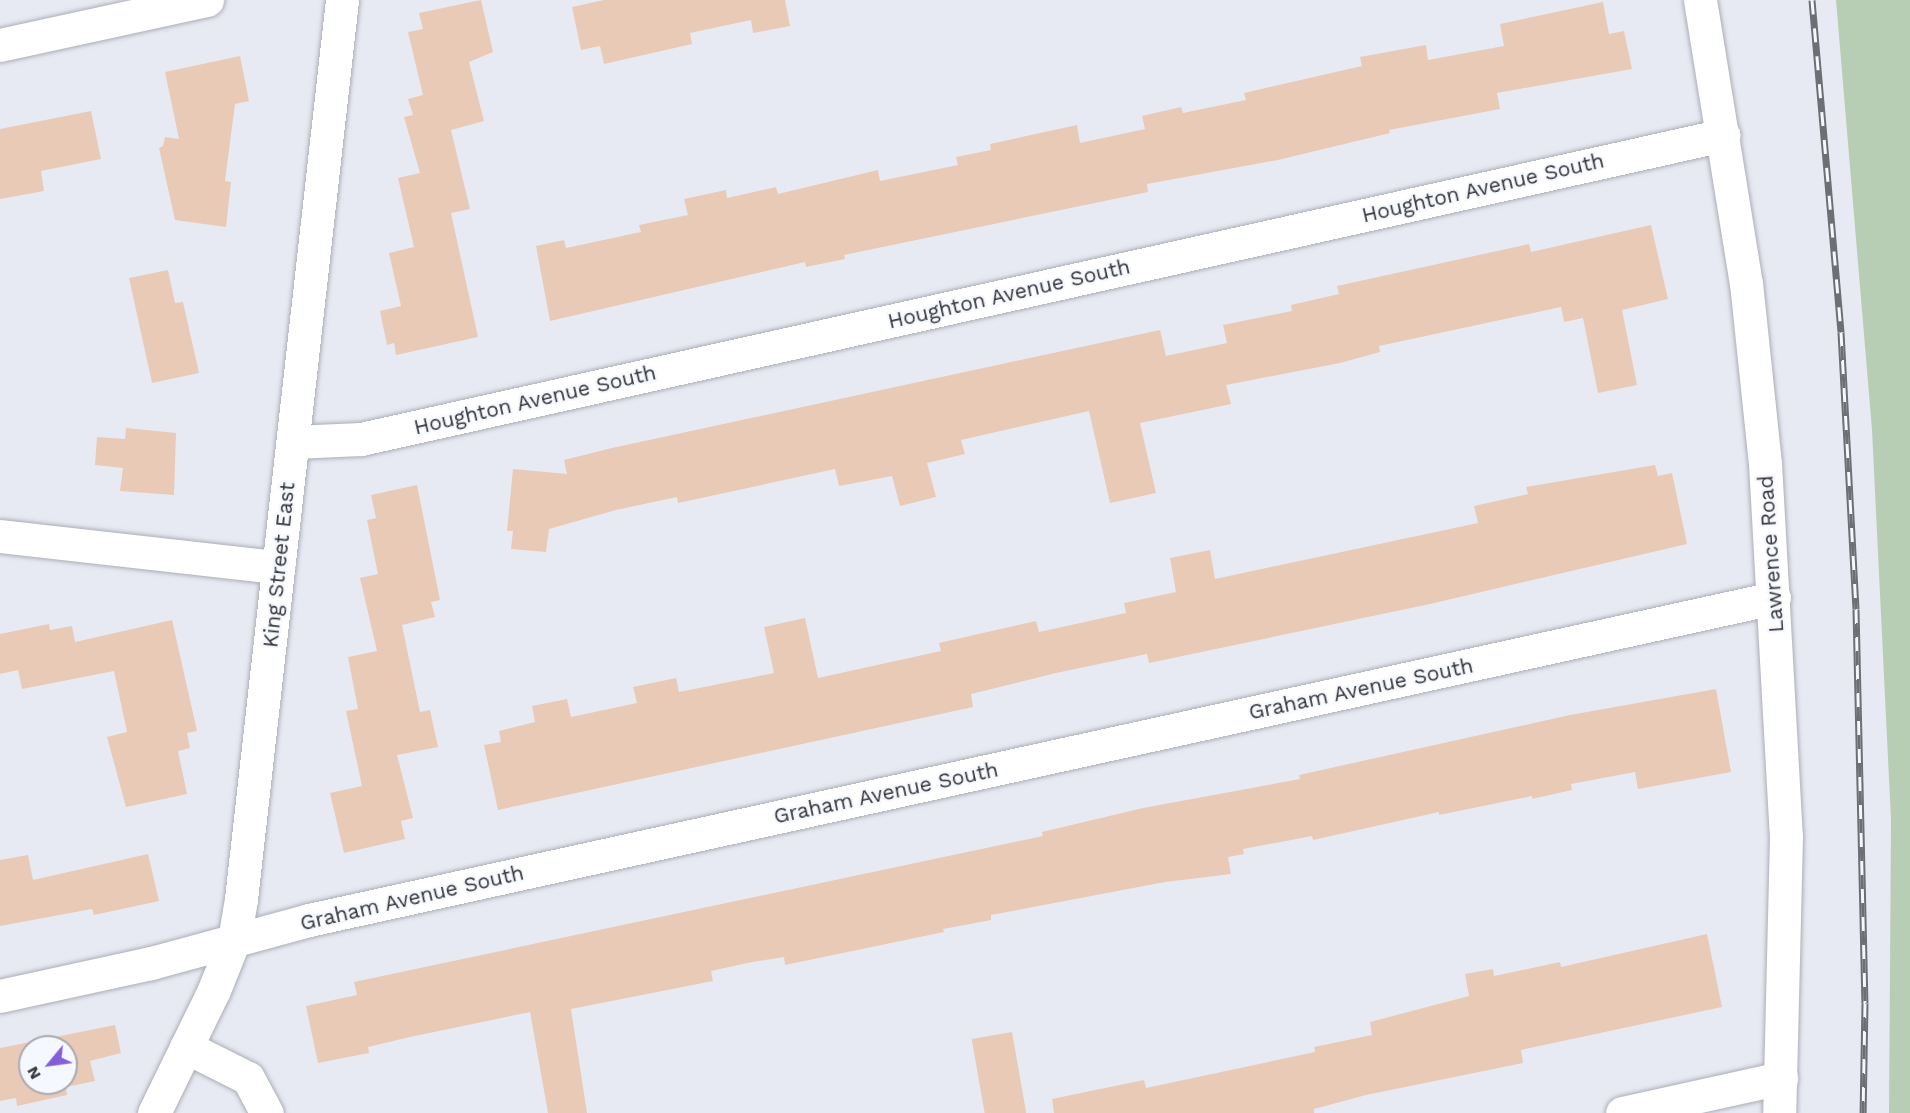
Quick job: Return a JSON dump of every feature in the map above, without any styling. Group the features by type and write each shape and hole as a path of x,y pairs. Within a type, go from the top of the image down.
{"street":[{"path":"0,45 207,0"},
{"name":"King Street East","path":"154,1113 234,940 248,859 278,567 342,0"},
{"name":"Lawrence Road","path":"1700,0 1724,135 1746,283 1765,463 1786,836 1779,1113"},
{"name":"Houghton Avenue South","path":"293,442 361,439 1724,135"},
{"path":"0,536 278,567"},
{"name":"Graham Avenue South","path":"0,996 234,940 1774,598"},
{"path":"186,1047 248,1078 267,1113"},
{"path":"1622,1113 1781,1078"}],"green space":[{"path":"1836,0 1910,0 1910,1113 1889,1113 1891,820 1872,430"}],"building":[{"path":"481,0 493,52 469,62 484,121 451,130 470,209 451,213 478,337 396,355 394,343 387,345 380,311 401,306 389,253 414,247 398,178 420,173 404,117 413,115 408,99 423,95 408,32 423,29 419,13"},
{"path":"604,0 785,0 790,26 753,33 751,20 690,33 692,44 604,64 600,46 581,50 572,7"},
{"path":"1603,2 1609,34 1624,31 1632,69 1497,93 1500,109 1389,130 1390,133 1278,160 1147,184 1148,192 844,255 845,259 806,267 805,262 550,321 536,246 564,240 566,248 641,232 639,225 688,215 684,199 726,190 727,198 776,187 778,194 878,170 880,181 958,165 956,157 991,150 990,144 1077,125 1080,143 1145,129 1142,116 1181,107 1183,113 1246,100 1244,93 1362,66 1360,57 1426,45 1428,60 1504,46 1500,24"},
{"path":"240,56 249,101 235,104 225,181 231,182 226,227 175,220 159,148 163,146 165,137 179,139 165,72"},
{"path":"91,111 101,159 41,171 44,191 0,199 0,129"},
{"path":"1651,225 1668,299 1622,310 1637,385 1598,393 1583,318 1564,322 1561,307 1379,346 1380,352 1340,363 1226,385 1231,404 1140,423 1156,493 1110,503 1089,411 961,440 965,454 927,463 936,497 900,506 892,476 839,486 835,469 678,503 677,497 616,510 549,529 546,552 511,549 513,531 507,531 513,469 567,474 564,460 612,448 1160,330 1166,356 1227,343 1223,325 1292,311 1291,305 1339,294 1337,286 1529,244 1531,252"},
{"path":"168,270 175,303 183,302 199,373 152,383 129,278"},
{"path":"126,428 176,433 174,495 120,491 123,468 95,465 97,437 125,439"},
{"path":"1655,465 1658,476 1672,473 1687,544 1430,604 1149,663 1147,654 1056,673 971,694 973,707 498,810 484,745 501,742 499,731 535,722 532,706 567,699 571,717 637,703 633,687 676,678 679,692 774,673 764,627 805,618 818,678 941,651 939,643 1036,621 1039,632 1126,613 1124,603 1176,592 1170,558 1210,550 1215,579 1478,523 1474,506 1528,494 1526,487"},
{"path":"417,485 440,600 431,602 435,617 402,625 420,712 430,710 438,747 397,755 413,818 401,821 405,839 344,853 330,793 362,786 346,711 358,709 348,657 377,651 360,578 378,574 367,520 376,518 371,495"},
{"path":"172,620 197,731 187,733 190,748 178,751 187,794 126,807 107,737 127,732 114,671 22,689 18,670 0,674 0,634 49,624 50,630 72,626 75,642"},
{"path":"1716,689 1731,772 1638,789 1635,772 1571,784 1572,790 1532,799 1532,796 1439,815 1439,812 1313,840 1312,836 1243,849 1244,854 1228,857 1231,874 1165,882 991,915 991,920 943,929 944,932 785,965 784,957 752,962 711,971 713,981 571,1009 587,1113 548,1113 530,1012 368,1047 369,1053 318,1063 306,1006 357,995 354,982 1043,836 1042,832 1143,808 1300,779 1299,775 1570,715"},
{"path":"148,854 159,901 94,915 92,909 0,926 0,860 28,855 33,880"},
{"path":"1707,934 1722,1007 1521,1050 1523,1063 1366,1095 1314,1109 1314,1113 1054,1113 1052,1099 1144,1080 1146,1088 1315,1052 1314,1047 1372,1035 1370,1022 1469,996 1465,974 1493,969 1494,976 1560,962 1561,967"},
{"path":"115,1025 121,1053 90,1061 95,1081 78,1085 78,1035 65,1035"},
{"path":"1012,1032 1026,1113 985,1113 972,1039"},
{"path":"18,1044 18,1095 67,1095 17,1106 16,1098 0,1101 0,1048"}],"railway":[{"path":"1812,0 1841,332 1856,609 1865,1003 1863,1113"}]}
